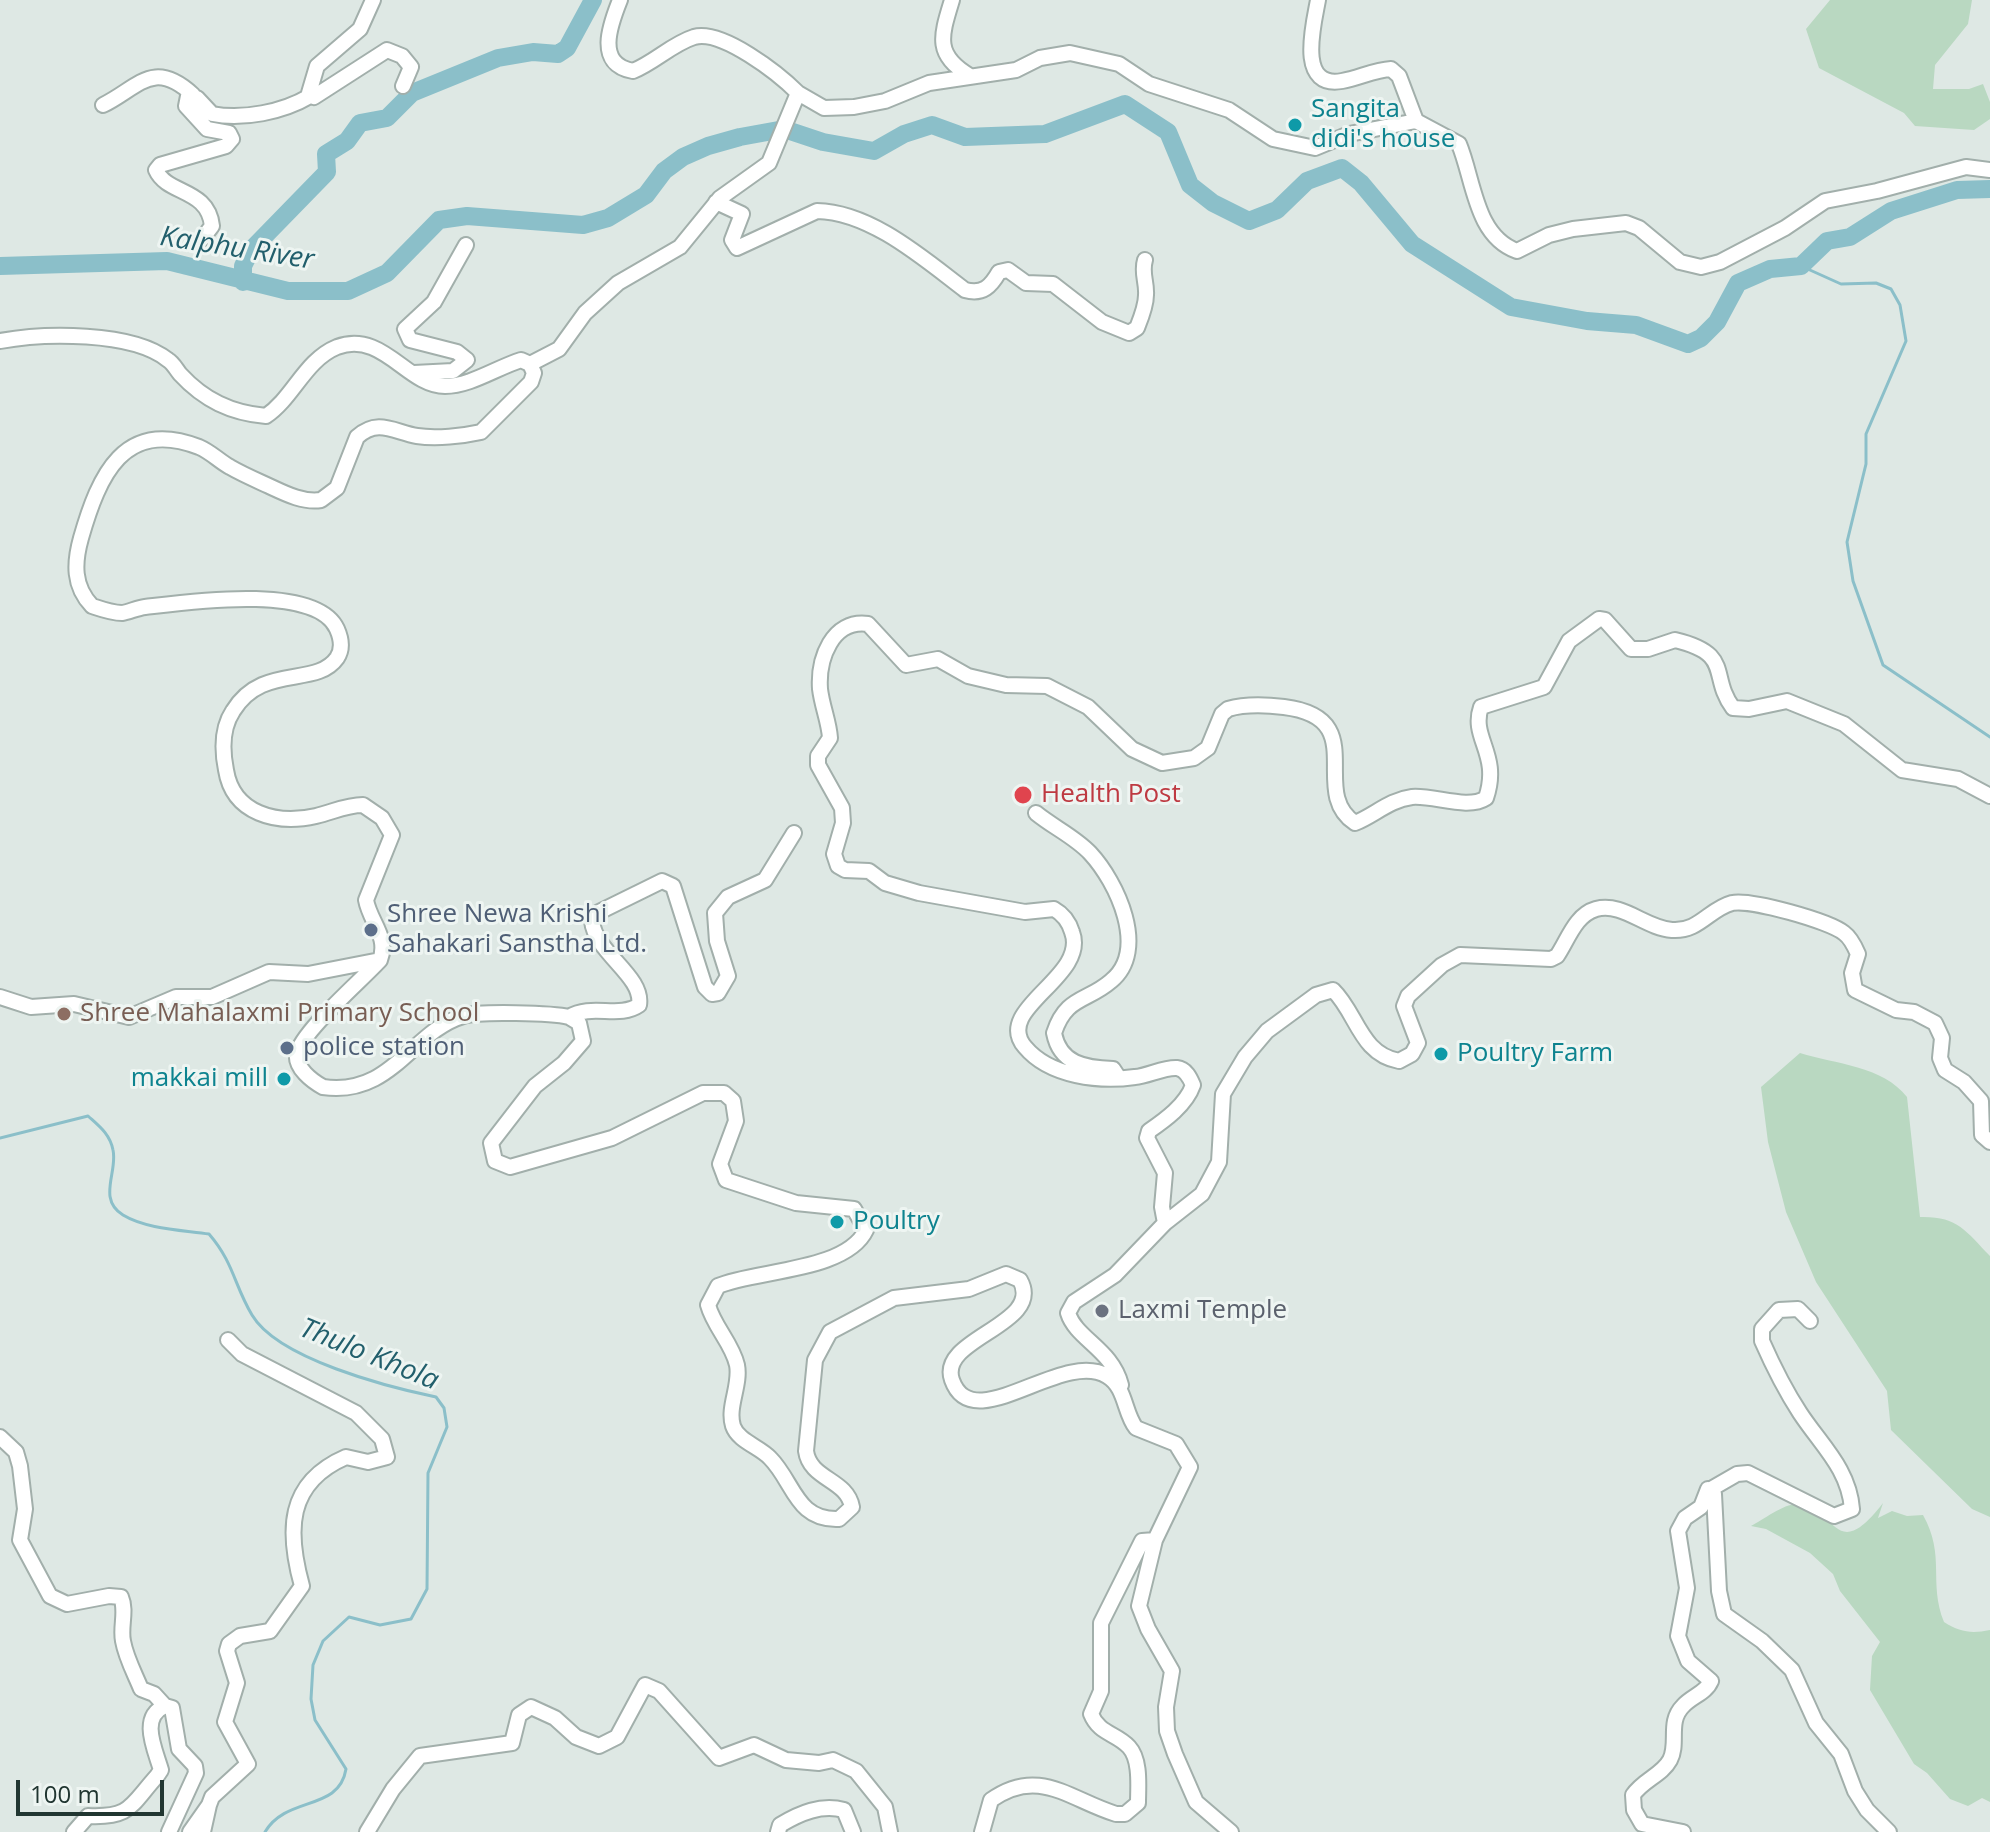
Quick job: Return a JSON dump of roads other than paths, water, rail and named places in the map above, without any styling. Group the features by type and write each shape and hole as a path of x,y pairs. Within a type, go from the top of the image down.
{"street":[{"path":"310,96 317,66 360,29 373,0"},
{"path":"620,0 607,41 614,61 620,67 633,71 681,43 705,36 727,43 757,60 798,93 824,108 854,107 885,101 929,83 1016,70 1040,58 1070,53 1119,64 1149,84 1190,95 1240,115 1273,139 1315,148 1349,134 1416,121 1459,144 1469,183 1491,233 1497,242 1517,251 1561,232 1626,223 1639,228 1680,262 1701,267 1720,262 1785,228 1825,201 1861,195 1966,167 1990,170"},
{"path":"952,0 943,39 944,55 954,67 970,76"},
{"path":"1318,0 1311,57 1317,73 1335,81 1391,69 1408,96 1416,121"},
{"path":"103,105 132,84 154,77 165,78 193,95 212,114 233,116 283,109 310,96 320,95 334,82 387,50 408,61 411,67 403,86"},
{"path":"530,364 559,349 585,313 618,283 680,247 716,202 769,163 798,93"},
{"path":"193,95 186,99 186,106 207,129 231,135 230,143 156,170 162,180 191,193 206,212 212,226 202,239"},
{"path":"716,202 742,214 732,240 737,248 817,211 831,211 856,219 905,245 965,290 973,293 990,287 999,272 1008,270 1026,283 1053,284 1102,322 1129,333 1137,328 1142,313 1146,293 1142,271 1145,260"},
{"path":"414,373 453,371 467,360 457,352 410,340 405,329 434,302 466,245"},
{"path":"0,341 66,334 154,351 170,360 215,404 231,411 266,416 309,369 338,347 353,345 388,354 421,379 444,386 463,384 521,360 530,364 534,373 531,382 481,432 418,436 379,426 362,432 357,437 337,488 321,500 312,502 271,487 227,466 200,447 155,439 129,446 106,477 92,505 80,543 78,584 92,606 121,613 145,607 269,599 308,606 334,624 341,640 335,661 318,671 268,680 245,694 228,719 223,757 234,798 256,812 304,818 363,805 382,818 392,835 391,844 366,900 383,943 380,960 332,1008 301,1046 297,1055 299,1065 323,1087 348,1088 365,1083 401,1062 446,1024 465,1015 569,1017 579,1023 583,1041 564,1063 535,1086 496,1134 491,1143 499,1166 524,1166 582,1148 636,1127 703,1093 724,1093 733,1101 736,1110 736,1121 720,1164 726,1180 796,1203 854,1209 864,1222 864,1236 841,1251 795,1270 731,1280 718,1286 708,1305 736,1361 738,1375 733,1427 741,1437 774,1461 795,1499 810,1513 839,1519 852,1507 850,1496 819,1474 807,1460 806,1419 819,1349 830,1332 894,1298 969,1289 1011,1275 1023,1286 1022,1303 1012,1316 968,1346 953,1362 951,1379 959,1392 978,1402 989,1401 1052,1375 1080,1371 1111,1377 1123,1397"},
{"path":"1165,1223 1162,1207 1165,1173 1147,1138 1149,1131 1163,1122 1190,1093 1193,1085 1185,1071 1178,1068 1094,1080 1064,1071 1033,1054 1019,1038 1018,1027 1029,1006 1053,984 1073,952 1074,937 1058,910 1025,912 919,893 885,883 869,871 845,870 838,866 834,854 843,823 842,808 818,765 818,756 830,738 820,687 830,642 843,627 868,624 906,665 938,659 968,676 1006,685 1047,686 1088,707 1120,740 1146,759 1162,763 1194,758 1208,748 1222,714 1228,709 1277,707 1310,712 1319,717 1335,743 1338,799 1343,815 1355,823 1387,804 1414,797 1466,803 1486,798 1492,768 1478,725 1481,707 1544,687 1569,641 1599,619 1631,649 1648,649 1675,640 1707,653 1721,670 1727,699 1733,708 1749,709 1787,701 1844,724 1902,770 1958,779 1990,796"},
{"path":"1036,813 1088,851 1098,863 1127,923 1126,960 1119,972 1106,985 1064,1009 1054,1033 1062,1054 1074,1062 1113,1069 1119,1078"},
{"path":"569,1017 581,1010 625,1012 639,1005 637,990 597,942 592,921 599,912 662,881 673,886 705,987 712,994 718,993 728,976 717,941 715,913 728,897 765,880 794,833"},
{"path":"1231,1832 1205,1812 1190,1793 1167,1731 1166,1707 1172,1671 1139,1606 1155,1540 1190,1467 1176,1444 1136,1428 1115,1368 1100,1347 1076,1329 1068,1313 1074,1302 1115,1275 1138,1255 1165,1223 1202,1194 1214,1174 1223,1134 1223,1094 1245,1057 1267,1031 1316,995 1333,990 1371,1047 1399,1061 1412,1054 1418,1043 1404,1006 1408,996 1449,959 1473,953 1551,959 1557,956 1582,916 1606,908 1623,911 1658,927 1686,929 1698,926 1723,907 1743,901 1785,910 1845,934 1858,954 1852,973 1855,990 1881,1004 1928,1017 1935,1023 1942,1038 1940,1058 1945,1070 1977,1093 1981,1101 1982,1135 1990,1142"},
{"path":"0,997 31,1007 74,1004 129,1017 176,997 212,997 269,972 308,974 380,960"},
{"path":"1683,1832 1642,1824 1634,1810 1633,1795 1646,1779 1667,1765 1674,1750 1672,1729 1677,1715 1683,1706 1708,1689 1711,1681 1688,1661 1678,1636 1687,1588 1678,1531 1685,1518 1701,1507 1703,1495 1737,1474 1748,1473 1834,1516 1852,1509 1851,1489 1841,1469 1799,1412 1762,1341 1762,1329 1779,1310 1798,1309 1810,1321"},
{"path":"203,1832 212,1797 248,1764 225,1722 237,1683 227,1651 229,1644 240,1636 270,1631 300,1593 302,1586 291,1529 294,1511 329,1466 346,1457 368,1462 387,1457 382,1439 356,1413 242,1354 228,1340"},
{"path":"0,1437 16,1452 25,1509 20,1540 44,1587 50,1596 67,1604 109,1596 121,1597 124,1606 123,1641 134,1674 141,1689 154,1694 165,1706 172,1708 179,1749 195,1766 196,1773 169,1832"},
{"path":"1711,1489 1718,1523 1719,1591 1724,1614 1762,1641 1792,1670 1816,1723 1841,1754 1855,1791 1867,1810 1889,1832"},
{"path":"982,1832 991,1800 1018,1784 1067,1793 1116,1814 1125,1814 1138,1803 1133,1754 1127,1744 1100,1730 1091,1714 1101,1691 1101,1623 1121,1588 1133,1553 1142,1541 1148,1538 1155,1540"},
{"path":"367,1832 393,1789 420,1756 473,1746 504,1747 512,1743 516,1735 519,1715 531,1707 555,1718 576,1737 599,1746 617,1737 645,1685 659,1691 719,1758 754,1745 786,1760 843,1763 856,1771 877,1795 885,1807 890,1832"},
{"path":"74,1832 88,1816 114,1818 124,1813 157,1776 161,1770 150,1724 155,1712 165,1706"},
{"path":"190,1832 209,1805"},
{"path":"778,1832 780,1825 803,1813 832,1808 844,1810 853,1832"}],"waterway":[{"path":"243,282 243,266 251,250 327,172 326,154 347,141 360,123 387,118 412,93 498,58 533,52 558,54 567,48 593,0"},
{"name":"Kalphu River","path":"0,266 167,261 288,291 348,291 387,273 439,220 467,216 583,225 608,218 646,195 664,171 683,157 740,137 784,129 823,142 874,151 904,134 932,125 965,137 1045,134 1125,104 1168,132 1190,185 1213,203 1249,221 1277,210 1307,181 1342,168 1361,183 1412,244 1511,307 1587,321 1636,325 1688,344 1701,338 1717,322 1738,283 1770,269 1801,266 1827,241 1850,237 1891,211 1957,190 1990,189"},
{"path":"1801,266 1841,284 1876,283 1891,289 1900,305 1906,341 1866,434 1866,464 1847,542 1853,581 1883,665 1990,737"},
{"name":"Thulo Khola","path":"0,1138 88,1116 112,1144 114,1158 110,1193 115,1209 132,1220 153,1226 209,1234 229,1264 252,1315 265,1331 285,1345 336,1369 436,1397 444,1408 447,1427 428,1473 427,1589 411,1619 380,1625 349,1617 323,1641 313,1665 311,1699 315,1720 346,1769 341,1783 333,1792 286,1813 265,1832"}],"place":[{"name":"Sangita didi's house","path":"1295,125"},
{"name":"Health Post","path":"1023,795"},
{"name":"Shree Newa Krishi Sahakari Sanstha Ltd.","path":"371,930"},
{"name":"Shree Mahalaxmi Primary School","path":"64,1014"},
{"name":"police station","path":"287,1048"},
{"name":"Poultry Farm","path":"1441,1054"},
{"name":"makkai mill","path":"284,1079"},
{"name":"Poultry","path":"837,1222"},
{"name":"Laxmi Temple","path":"1102,1311"}]}
